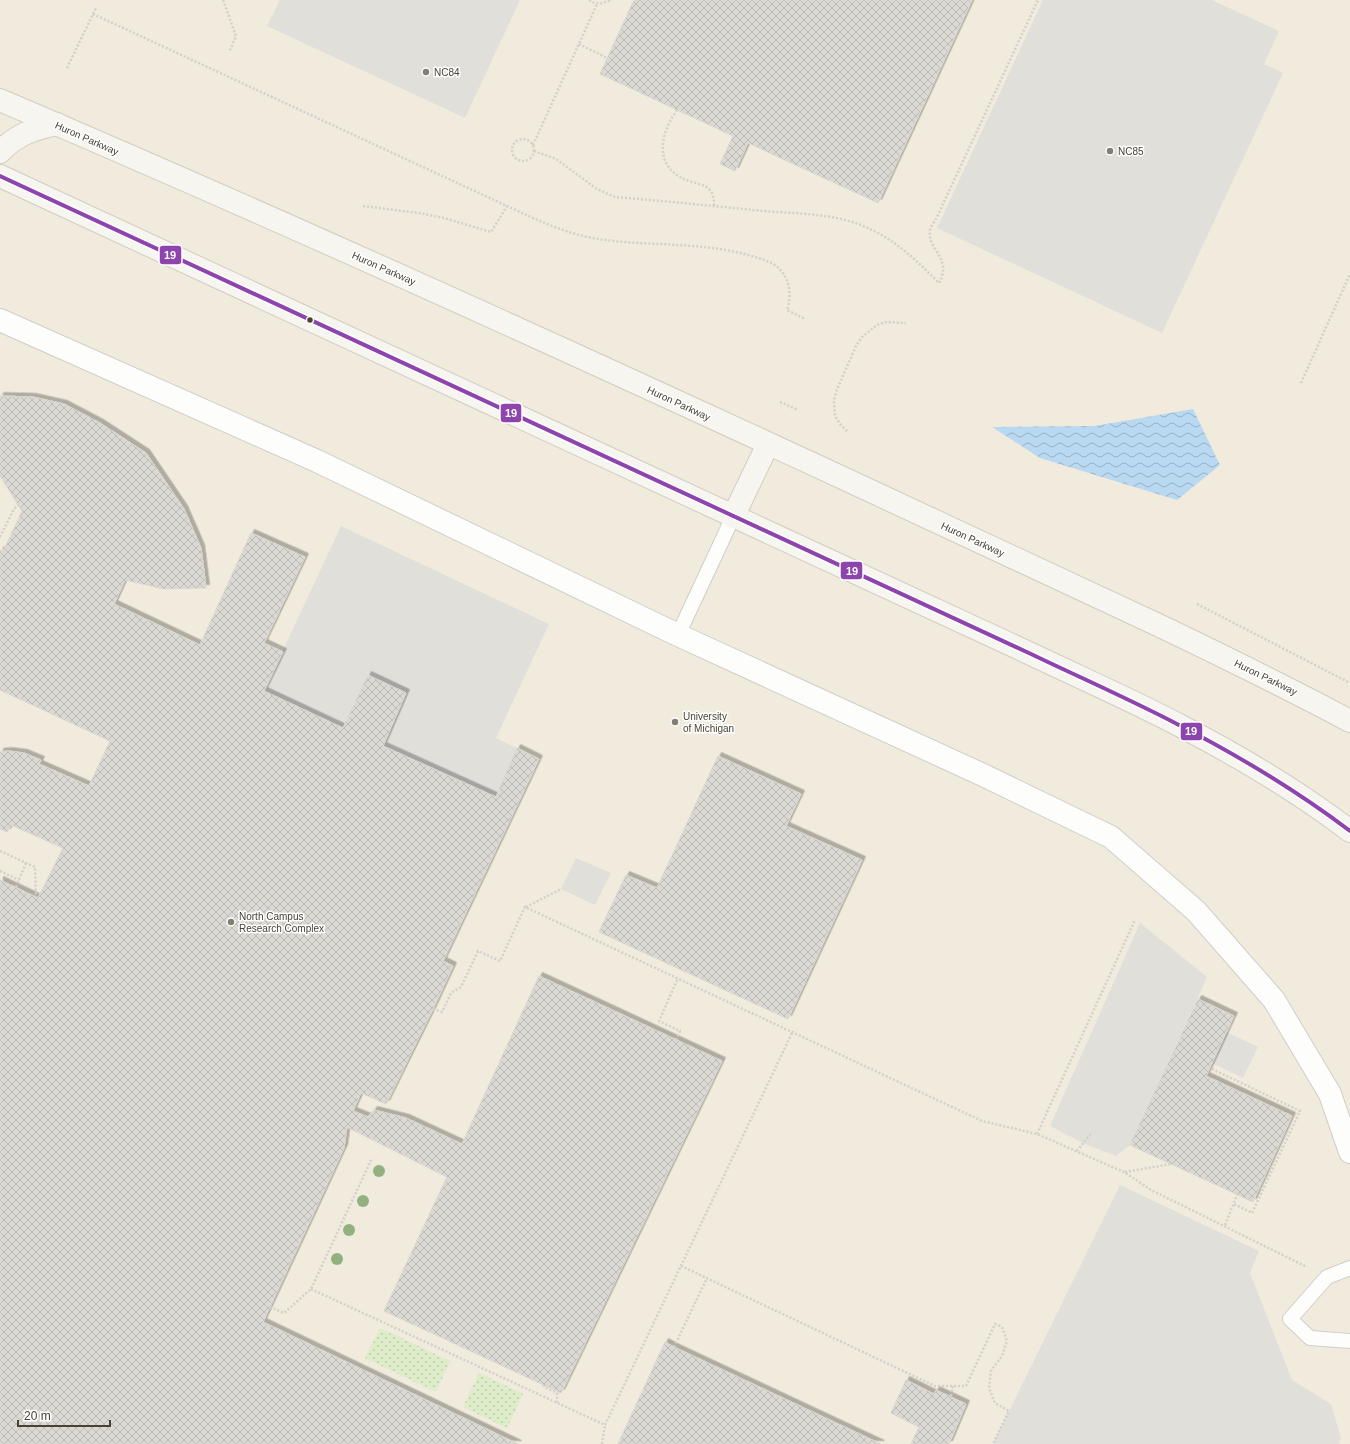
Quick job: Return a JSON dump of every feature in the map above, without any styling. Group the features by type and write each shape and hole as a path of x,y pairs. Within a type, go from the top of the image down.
{"main road":[{"name":"Huron Parkway","path":"0,100 410,279 1055,576 1222,656 1350,721"},
{"path":"0,152 19,135 38,128 57,124"},
{"path":"0,176 1031,654 1176,724 1241,760 1307,800 1350,831"},
{"path":"733,516 768,444"}],"street":[{"path":"0,320 317,461 678,635 983,775 1111,837 1196,911 1274,1000 1330,1094 1350,1152"}],"lane":[{"path":"678,635 733,516"},
{"path":"1350,1268 1327,1277 1290,1319 1310,1338 1350,1341"}],"path":[{"path":"223,0 236,36 230,50"},
{"path":"589,0 597,4 610,0"},
{"path":"534,151 556,159 597,189 615,197 821,216 857,223 880,234 896,244 918,262 939,283 944,270 943,264 930,236 930,228 936,219 1038,0"},
{"path":"533,145 528,140 521,139 515,143 512,149 513,156 519,160 526,161 531,157 534,151 533,145 597,4"},
{"path":"67,68 96,8"},
{"path":"93,14 551,226 574,234 626,242 709,247 741,253 769,262 778,267 784,276 789,289 790,302 787,310 805,319"},
{"path":"579,44 607,58"},
{"path":"677,110 665,130 663,152 666,162 677,175 711,190 714,206"},
{"path":"363,206 419,213 444,218 491,232 507,206"},
{"path":"1301,383 1350,274"},
{"path":"847,431 835,416 834,400 856,346 862,337 877,325 886,322 906,324"},
{"path":"780,402 798,410"},
{"path":"0,537 14,509 19,505"},
{"path":"1197,604 1350,683"},
{"path":"0,851 35,867 36,897"},
{"path":"16,888 26,863"},
{"path":"0,871 19,880"},
{"path":"433,1009 442,1012 451,993 461,987 478,951 500,961 525,907 561,890"},
{"path":"525,907 982,1121 1037,1134 1124,1172 1151,1190 1327,1277"},
{"path":"1037,1134 1135,920"},
{"path":"676,1040 680,1031 658,1021 678,978"},
{"path":"602,1444 605,1425 793,1032"},
{"path":"1212,1069 1300,1111 1252,1213 1234,1204"},
{"path":"1077,1151 1092,1132"},
{"path":"270,1307 284,1313 311,1289 372,1158"},
{"path":"1124,1172 1171,1164"},
{"path":"1225,1226 1238,1195"},
{"path":"681,1266 935,1386 966,1386 995,1324 1002,1327 1007,1341 1002,1356 991,1371 988,1388 994,1403 1009,1411 993,1444"},
{"path":"674,1347 706,1278"},
{"path":"311,1289 605,1425"},
{"path":"544,1385 544,1387 557,1393 557,1403"},
{"path":"951,1396 953,1386"}],"shaded area":[{"name":"University of Michigan","path":"0,0 1350,0 1350,1444 0,1444"},
{"name":"NC84","path":"280,0 520,0 465,118 267,26"},
{"name":"NC85","path":"1043,0 1212,0 1279,31 1264,64 1283,73 1162,333 937,228"},
{"path":"341,526 549,624 496,738 517,748 496,797 383,746 406,693 368,675 343,728 264,691"},
{"path":"576,858 611,873 595,905 561,889"},
{"path":"1140,923 1207,977 1130,1145 1116,1156 1083,1143 1050,1126"},
{"path":"1226,1032 1258,1047 1243,1078 1212,1063"},
{"path":"1120,1185 1259,1251 1250,1273 1292,1380 1331,1404 1341,1438 1338,1444 993,1444"}],"green space":[{"path":"380,1328 450,1361 436,1392 365,1358"},
{"path":"479,1373 523,1394 507,1428 463,1407"}],"water":[{"path":"1193,409 1220,465 1177,500 1040,458 992,427 1095,426"}],"building":[{"path":"634,0 972,0 878,203 748,143 735,171 720,164 733,136 600,74"},
{"name":"North Campus Research Complex","path":"0,396 33,397 64,404 100,423 146,453 184,509 201,548 206,588 164,589 125,580 114,604 200,645 251,533 305,557 264,643 283,652 264,691 343,728 368,675 406,693 383,746 496,797 517,748 539,759 443,961 453,966 386,1104 361,1093 353,1111 368,1117 374,1110 406,1118 462,1144 539,976 722,1061 561,1393 384,1311 447,1177 347,1127 344,1148 263,1322 518,1444 0,1444 0,880 38,898 63,848 11,825 7,832 0,829 0,752 8,751 24,753 41,760 39,764 89,786 110,741 0,690 0,550 3,552 22,511 0,476"},
{"path":"718,756 801,794 786,826 862,860 788,1019 599,932 626,875 657,888"},
{"path":"1198,999 1234,1016 1206,1076 1292,1116 1253,1202 1130,1145"},
{"path":"665,1342 674,1347 881,1444 618,1444"},
{"path":"906,1380 934,1394 936,1390 966,1404 949,1444 911,1444 919,1427 891,1413"}],"transit line":[{"name":"19","path":"0,176 1141,706 1199,736 1266,774 1309,801 1350,831"}],"place":[{"name":"NC84","path":"426,72"},
{"name":"NC85","path":"1110,151"},
{"name":"University of Michigan","path":"675,722"},
{"name":"North Campus Research Complex","path":"231,922"}]}
